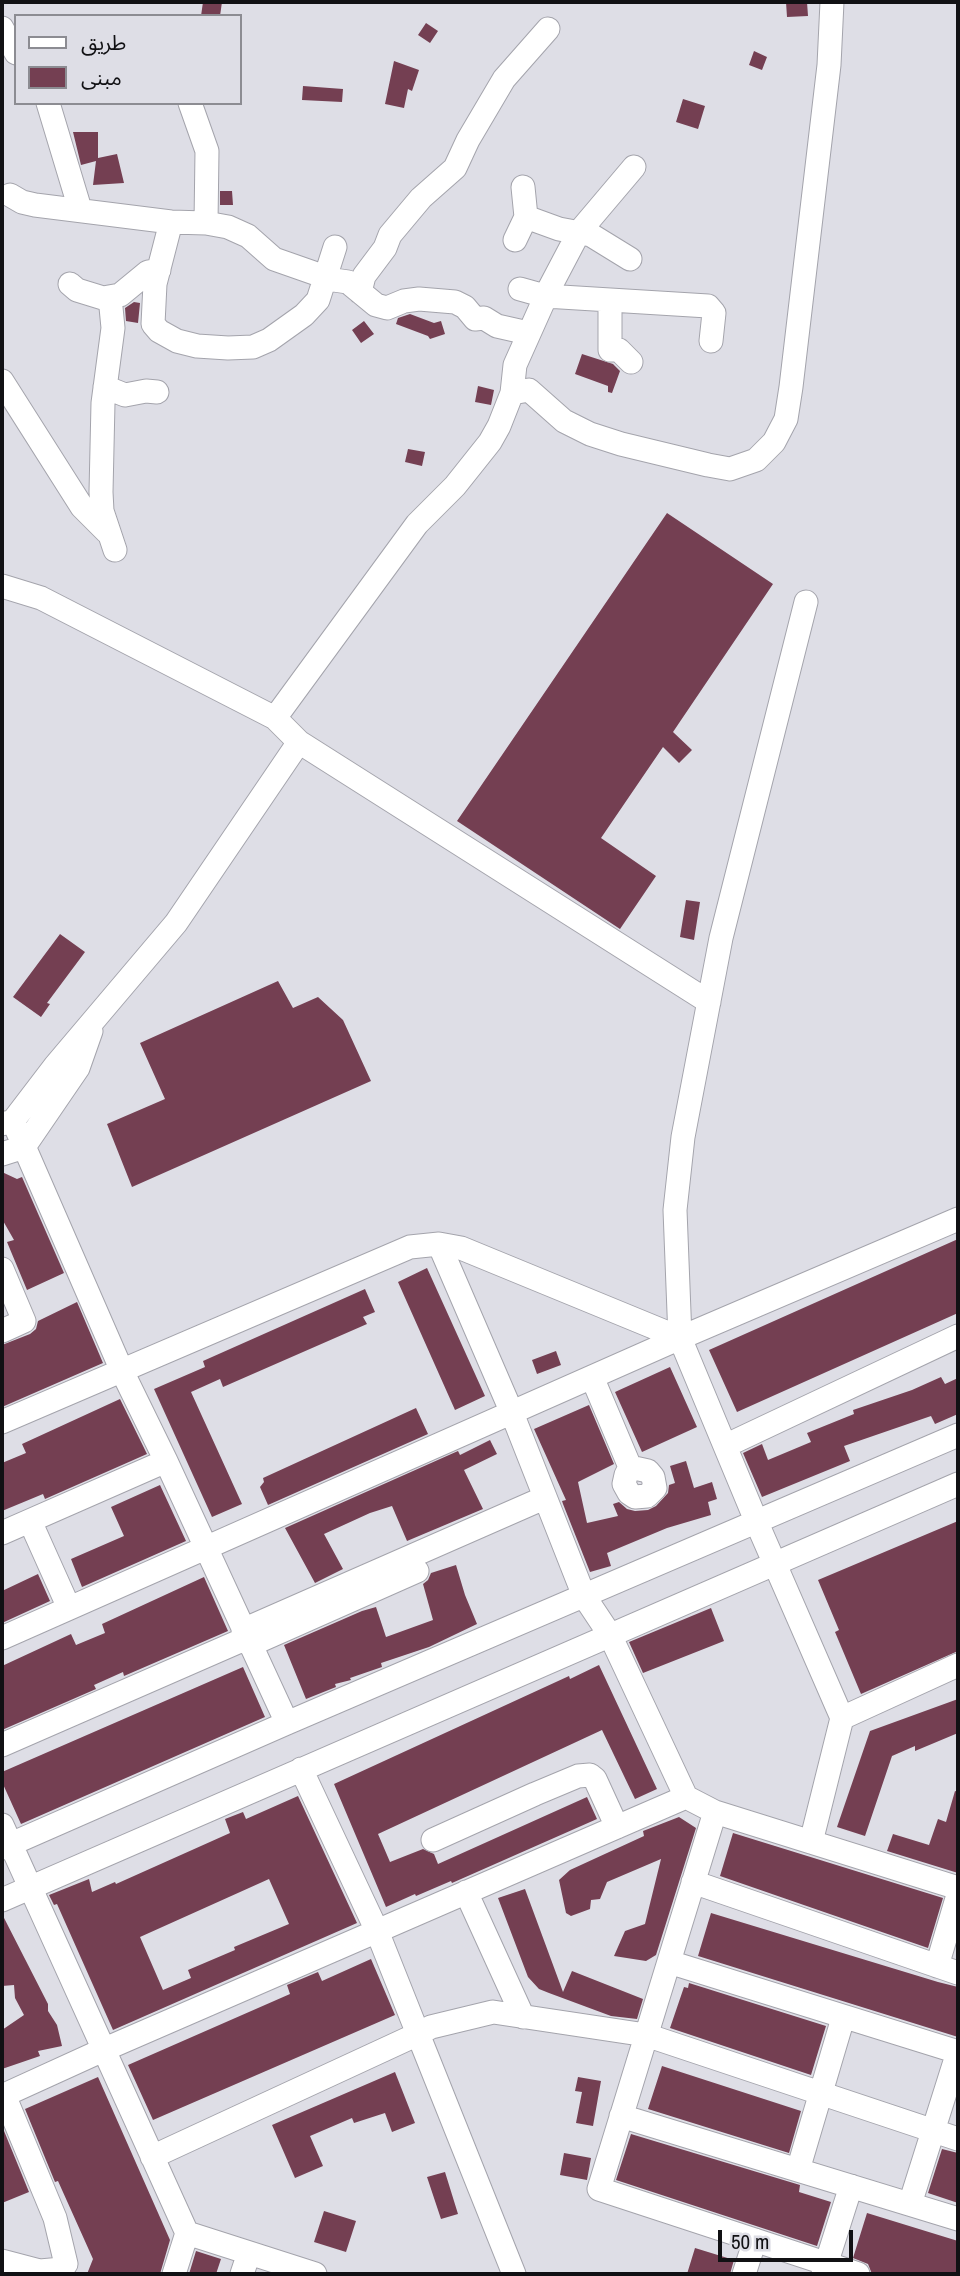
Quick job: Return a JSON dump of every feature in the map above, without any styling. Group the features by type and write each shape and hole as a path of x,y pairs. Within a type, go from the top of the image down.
{"street":[{"path":"512,393 528,390 564,421 590,434 621,444 730,469 756,460 774,442 786,419 791,387 829,65 832,2"},
{"path":"2,28 14,49"},
{"path":"360,292 364,276 385,248 390,235 421,198 455,168 468,140 504,79 548,29"},
{"path":"49,105 80,209"},
{"path":"191,105 207,151 206,223"},
{"path":"275,718 417,524 455,486 490,442 512,393 515,365 545,296 579,232 634,167"},
{"path":"515,240 526,217 523,187"},
{"path":"10,195 35,205 171,222 219,225 248,236 274,259 327,275 334,280 348,282 376,305 387,308 419,299 455,302 465,307 475,319 484,318 497,326 528,333"},
{"path":"526,217 559,229 579,232 630,258"},
{"path":"171,222 159,270 153,324 159,331 177,341 228,348 253,347 269,340 304,315 318,300 335,247"},
{"path":"70,284 76,290 103,299 120,295 148,272 159,270"},
{"path":"520,289 545,296 610,302 708,306 714,313 711,341"},
{"path":"2,382 82,507 111,541 102,512 101,492 105,387 113,328 110,297"},
{"path":"610,302 610,349 619,350 631,362"},
{"path":"105,387 125,395 157,392"},
{"path":"2,586 41,598 275,718 299,742 709,1002"},
{"path":"806,602 721,938 683,1137 675,1210 680,1338 774,1564 842,1718 811,1842"},
{"path":"287,1723 122,1371 24,1147 8,1123 176,923 299,742"},
{"path":"2,1154 24,1147 78,1068 95,1020"},
{"path":"2,1638 680,1338 958,1219"},
{"path":"2,1422 410,1247 439,1244 461,1248 680,1338"},
{"path":"439,1244 512,1413 583,1596 610,1635 686,1797 715,1812 958,1888"},
{"path":"2,1269 24,1321 2,1331"},
{"path":"725,1446 958,1336"},
{"path":"592,1377 630,1467"},
{"path":"316,2274 245,2264 187,2233 5,1839 287,1723 958,1436"},
{"path":"2,1533 166,1461"},
{"path":"2,1900 958,1484"},
{"path":"2,1745 547,1505"},
{"path":"30,1521 69,1608"},
{"path":"842,1718 958,1665"},
{"path":"301,1769 377,1931 514,2274"},
{"path":"433,1840 557,1785 590,1774 595,1779 617,1827"},
{"path":"2,2261 40,2271 62,2269 66,2264 55,2218 3,2095 686,1797"},
{"path":"715,1812 599,2189 755,2240 825,2269 858,2274"},
{"path":"694,1882 948,1970 958,1895"},
{"path":"466,1892 523,2017"},
{"path":"669,1962 958,2052 910,2204"},
{"path":"152,2157 431,2027 493,2012 646,2035 958,2139"},
{"path":"798,2170 843,2018"},
{"path":"621,2116 958,2220"},
{"path":"825,2269 851,2186"},
{"path":"174,2274 187,2233"},
{"path":"744,2274 755,2240"}],"building":[{"path":"203,2 222,2 220,14 201,14"},
{"path":"786,2 807,2 808,16 787,17"},
{"path":"426,23 438,31 430,43 418,35"},
{"path":"754,51 767,57 762,70 749,65"},
{"path":"394,61 419,70 412,91 408,89 404,108 385,104"},
{"path":"303,86 343,89 342,102 302,100"},
{"path":"683,99 705,106 698,129 676,122"},
{"path":"73,132 98,132 98,158 117,154 124,183 93,185 96,161 81,165"},
{"path":"220,191 232,191 233,205 220,205"},
{"path":"134,302 140,303 138,323 126,321 125,308"},
{"path":"410,314 434,323 441,321 445,334 430,339 396,324 398,318"},
{"path":"364,321 374,334 361,343 352,330"},
{"path":"582,354 613,364 620,371 612,393 608,392 608,386 575,374"},
{"path":"478,386 494,390 491,405 475,402"},
{"path":"408,449 425,452 422,466 405,462"},
{"path":"667,513 773,584 673,732 692,750 679,763 663,747 601,838 656,876 620,929 457,821"},
{"path":"686,900 700,902 694,940 680,937"},
{"path":"60,934 85,952 47,1003 50,1004 41,1017 13,997"},
{"path":"278,981 293,1008 318,997 343,1020 371,1081 132,1187 107,1124 165,1099 140,1043"},
{"path":"2,1172 17,1179 22,1177 64,1273 27,1290 7,1242 14,1240 2,1219"},
{"path":"958,1239 958,1313 737,1412 709,1350"},
{"path":"427,1268 485,1396 455,1410 398,1282"},
{"path":"365,1289 375,1312 363,1317 367,1324 223,1387 220,1379 191,1392 242,1504 212,1517 154,1389 205,1367 203,1361"},
{"path":"77,1302 103,1363 2,1407 2,1345 30,1334 36,1329 38,1321"},
{"path":"556,1351 561,1365 537,1374 532,1360"},
{"path":"670,1367 697,1427 642,1452 615,1392"},
{"path":"941,1377 945,1384 958,1378 958,1414 935,1424 931,1416 844,1446 850,1461 762,1497 743,1453 762,1444 768,1460 811,1442 807,1433 854,1414 853,1410"},
{"path":"120,1399 147,1454 45,1499 43,1494 2,1511 2,1463 26,1453 22,1444"},
{"path":"589,1405 614,1464 578,1482 587,1523 618,1516 613,1504 619,1502 627,1509 635,1511 656,1506 668,1493 669,1485 675,1483 670,1466 686,1461 694,1488 712,1482 717,1499 708,1502 711,1515 667,1528 607,1553 611,1566 590,1572 562,1501 566,1500 534,1429"},
{"path":"416,1408 428,1434 268,1505 260,1487 264,1482 263,1478"},
{"path":"490,1440 497,1454 464,1470 483,1509 407,1541 392,1506 370,1513 324,1534 343,1569 315,1583 285,1528 458,1451 460,1455"},
{"path":"160,1485 186,1541 82,1587 71,1559 124,1536 111,1507"},
{"path":"958,1521 958,1651 861,1694 835,1632 839,1630 818,1580"},
{"path":"456,1565 477,1624 429,1647 381,1663 382,1667 335,1684 336,1687 306,1699 284,1645 376,1607 386,1637 433,1620 423,1584 431,1573"},
{"path":"38,1574 50,1601 2,1623 2,1591"},
{"path":"204,1577 228,1631 124,1676 123,1672 94,1685 96,1689 2,1730 2,1666 71,1634 76,1645 105,1633 102,1624"},
{"path":"711,1608 724,1641 643,1673 629,1642"},
{"path":"599,1665 657,1789 635,1799 602,1730 378,1834 390,1862 423,1849 434,1854 438,1864 587,1797 597,1819 452,1883 451,1881 416,1896 415,1894 386,1907 334,1784 569,1676 570,1679"},
{"path":"243,1667 265,1717 21,1824 2,1782 2,1772"},
{"path":"958,1699 958,1733 915,1751 915,1746 892,1756 865,1836 837,1827 870,1731"},
{"path":"955,1791 958,1792 958,1873 887,1851 893,1834 929,1845 938,1819 946,1822"},
{"path":"298,1796 357,1923 113,2030 57,1904 54,1905 49,1895 89,1879 92,1892 115,1882 116,1884 230,1833 225,1819 243,1812 246,1819","holes":["269,1879 289,1924 188,1970 191,1978 163,1990 140,1937"]},
{"path":"679,1817 696,1828 656,1955 646,1961 614,1956 625,1931 645,1924 661,1859 607,1882 600,1899 591,1900 590,1909 571,1916 566,1913 559,1880 570,1870 644,1836 643,1831"},
{"path":"733,1833 943,1898 928,1948 720,1876"},
{"path":"525,1889 563,1992 572,1971 643,1999 637,2019 611,2016 549,1993 539,1989 528,1977 498,1898"},
{"path":"711,1913 958,1987 958,2037 698,1956"},
{"path":"2,1914 48,2004 48,2011 57,2025 62,2046 38,2051 40,2056 2,2069 2,2030 24,2015 15,1998 14,1985 2,1986"},
{"path":"371,1959 395,2015 153,2120 128,2065 290,1994 287,1985 318,1972 322,1981"},
{"path":"689,1983 826,2026 811,2075 670,2028 684,1987 688,1988"},
{"path":"662,2066 801,2111 789,2153 648,2109"},
{"path":"395,2072 415,2123 392,2132 385,2113 354,2123 352,2118 310,2136 323,2166 295,2178 272,2125"},
{"path":"98,2077 170,2240 160,2274 87,2274 93,2259 58,2181 55,2182 25,2109"},
{"path":"578,2077 601,2081 593,2126 576,2123 582,2092 575,2091"},
{"path":"2,2126 29,2192 2,2203"},
{"path":"631,2134 800,2185 799,2192 831,2202 817,2246 616,2180"},
{"path":"942,2149 958,2153 958,2203 928,2193"},
{"path":"564,2153 591,2158 587,2180 560,2175"},
{"path":"445,2172 458,2214 441,2219 427,2177"},
{"path":"324,2211 356,2221 346,2252 314,2242"},
{"path":"867,2213 958,2241 958,2274 872,2274 868,2264 853,2258"},
{"path":"695,2248 734,2260 730,2274 687,2274"},
{"path":"196,2251 221,2259 216,2274 189,2274"}]}
